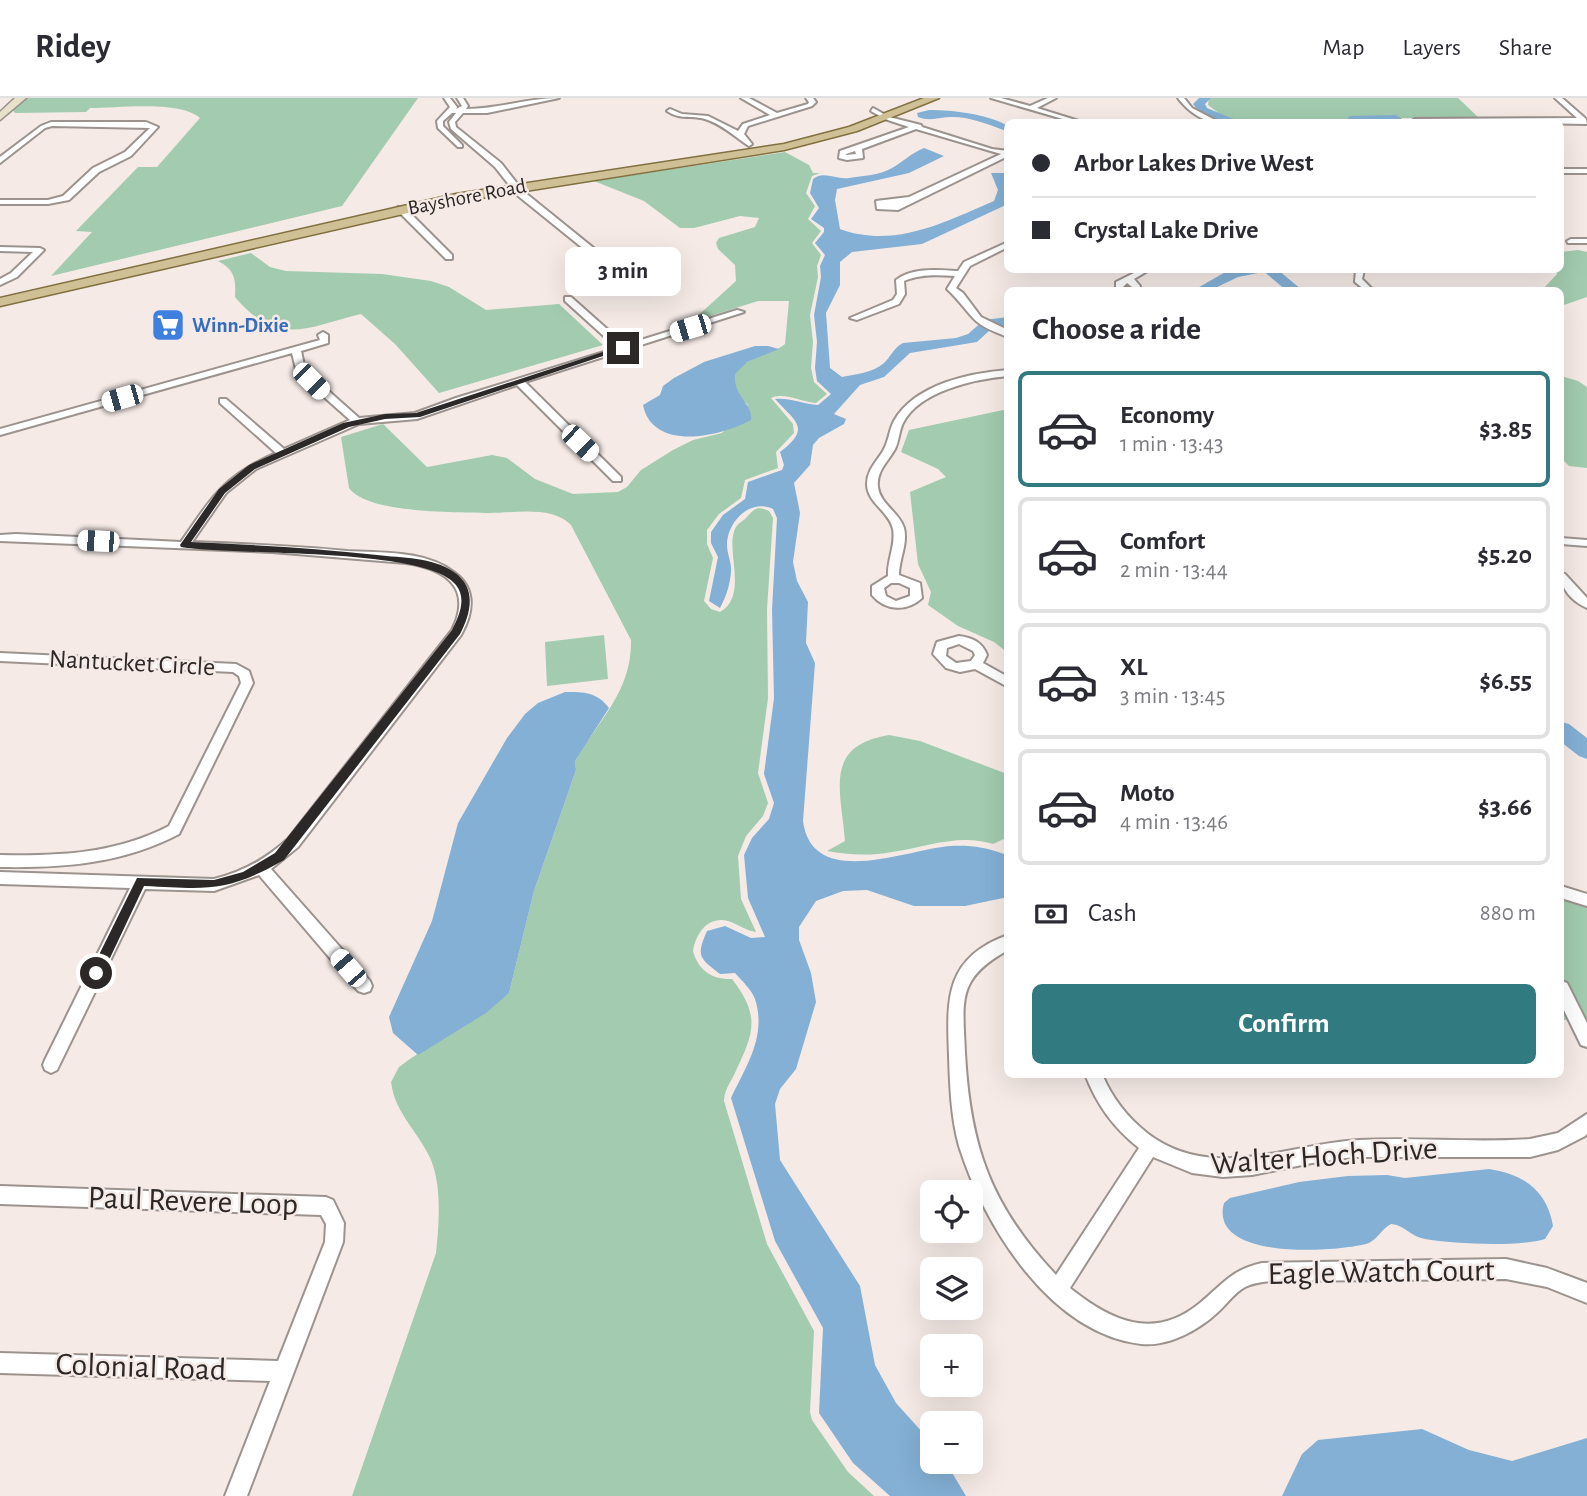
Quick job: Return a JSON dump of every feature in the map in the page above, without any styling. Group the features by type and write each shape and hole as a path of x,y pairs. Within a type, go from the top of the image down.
{"main road":[{"name":"Bayshore Road","path":"0,302 379,203 749,144 822,127 904,98"},
{"name":"Bayshore Road","path":"0,296 401,209 511,182 734,156 806,142 890,116 934,98"},
{"path":"734,156 747,151 749,144"}],"street":[{"path":"0,117 21,98"},
{"path":"447,98 453,104 451,111 440,121 443,133 511,182 619,273"},
{"path":"460,98 465,106 452,122 453,128 498,165 511,182"},
{"path":"451,111 487,111 556,98"},
{"path":"744,98 775,115"},
{"path":"740,134 745,125 810,105 813,103 809,98"},
{"path":"994,98 1068,119"},
{"path":"1030,109 1053,98"},
{"path":"1181,98 1190,109 1210,119"},
{"path":"1558,98 1586,121"},
{"path":"873,110 991,151 1004,153"},
{"path":"670,111 681,116 706,117 740,134 749,144"},
{"path":"1564,121 1586,121"},
{"path":"0,161 43,127 51,124 146,124 155,127 128,154 96,170 66,198 48,202 0,202"},
{"path":"858,148 919,125"},
{"path":"911,199 1004,155"},
{"path":"1564,171 1587,171"},
{"path":"401,209 449,257"},
{"path":"1571,241 1587,241"},
{"path":"1004,246 973,261 951,289 960,295 973,315 1004,332"},
{"path":"0,249 40,250 13,275 0,282"},
{"path":"0,255 23,249"},
{"path":"854,318 896,302 901,294 900,280 905,277 931,273 957,279"},
{"path":"1119,287 1119,284 1139,273"},
{"path":"1359,273 1358,280 1366,287"},
{"path":"568,299 623,348"},
{"path":"184,545 229,484 252,467 357,421 417,416 518,381 740,312"},
{"path":"0,432 296,350 325,341 323,335"},
{"path":"296,350 300,371 357,421"},
{"path":"894,579 893,567 900,543 900,531 897,521 873,492 873,479 876,466 891,448 898,423 909,408 944,387 988,374 1004,373"},
{"path":"518,381 617,479"},
{"path":"222,401 282,453"},
{"path":"0,538 325,552 412,561 439,568 450,574 459,582 467,601 466,611 457,632 293,843 262,869 214,885 0,878"},
{"path":"1564,541 1587,543"},
{"path":"1564,581 1587,604"},
{"name":"Nantucket Circle","path":"0,657 236,668 245,674 247,683 174,830 158,839 97,858 78,861 0,861"},
{"path":"976,664 1004,681"},
{"path":"262,869 364,986"},
{"path":"51,1065 141,881"},
{"path":"1564,893 1587,900"},
{"name":"Eagle Watch Court","path":"1004,944 982,957 970,968 957,995 959,1087 963,1125 973,1162 990,1203 1016,1243 1058,1289 1095,1320 1118,1329 1143,1334 1169,1331 1189,1323 1235,1282 1251,1274 1271,1270 1506,1269 1528,1271 1553,1278 1587,1293"},
{"path":"1564,994 1587,1040"},
{"name":"Walter Hoch Drive","path":"1095,1078 1106,1102 1118,1118 1150,1146 1190,1164 1232,1170 1314,1153 1358,1149 1545,1146 1577,1133 1587,1122"},
{"path":"1058,1289 1150,1146"},
{"name":"Paul Revere Loop","path":"0,1195 326,1206 335,1223 334,1242 236,1496"},
{"name":"Colonial Road","path":"0,1363 282,1371"}],"green space":[{"path":"24,98 418,98 342,206 51,276 92,232 76,231 138,167 157,167 200,118 191,112 178,109 148,106 90,108 86,112 15,113 12,109"},
{"path":"1209,98 1458,98 1479,118 1231,119 1208,105"},
{"path":"785,152 809,165 813,173 820,173 812,176 806,193 815,206 808,219 821,231 812,243 821,255 810,315 813,342 811,368 814,382 827,394 816,403 787,397 771,398 793,424 794,433 776,452 778,468 745,480 741,498 719,514 707,530 707,544 713,558 704,601 711,609 720,612 729,604 733,595 733,538 736,527 759,508 769,511 773,518 767,609 768,698 758,773 768,803 763,816 746,836 738,856 741,899 756,932 728,921 715,921 700,932 693,951 698,964 712,976 732,979 748,1005 751,1016 750,1037 726,1090 724,1101 767,1244 814,1331 810,1412 812,1420 848,1472 874,1496 352,1496 436,1253 439,1206 434,1170 426,1150 397,1104 391,1082 399,1067 509,993 534,891 576,770 575,761 620,690 630,658 631,640 571,525 563,519 543,512 436,512 374,503 349,488 341,437 383,424 427,467 492,455 507,458 535,479 573,494 618,492 627,487 641,470 673,450 693,440 722,433 748,405 739,395 734,382 739,368 785,344 789,301 758,301 691,322 736,281 735,265 718,249 716,243 719,238 755,227 759,218 740,216 694,228 680,228 644,201 594,181"},
{"path":"1564,252 1587,252 1587,297 1564,305 1564,287 1545,287 1557,273 1564,273"},
{"path":"251,253 270,267 286,271 382,274 431,281 449,287 486,310 559,304 603,345 439,393 395,344 361,314 294,330 265,323 251,313 235,297 235,280 231,272 218,261"},
{"path":"1564,377 1587,387 1587,468 1569,466 1564,461"},
{"path":"1004,410 1004,650 994,642 958,626 928,605 931,592 918,564 910,492 946,477 938,469 901,452 909,430"},
{"path":"604,635 608,679 547,686 545,642"},
{"path":"889,735 920,741 1004,773 1004,839 993,844 955,840 875,854 827,851 845,841 840,788 845,760 854,749 868,741"},
{"path":"1564,890 1587,897 1587,1020 1564,1020"}],"water":[{"path":"929,110 980,116 1004,124 1004,130 966,118 927,119 918,117 917,113"},
{"path":"924,148 944,156 909,173 837,189 835,200 840,229 880,236 938,224 994,201 998,190 991,173 1004,173 1004,206 922,244 852,252 840,262 840,285 826,313 830,368 842,377 869,371 884,363 903,343 956,338 968,334 984,320 1004,318 1004,328 990,330 977,342 910,353 884,377 860,385 834,414 846,419 844,424 819,438 813,445 810,465 794,483 800,513 793,562 797,581 808,602 806,643 815,663 803,821 810,842 824,855 842,860 864,861 950,846 977,847 1004,854 1004,898 965,906 914,906 867,890 843,891 816,901 799,927 799,940 811,973 816,1002 796,1069 780,1089 775,1104 780,1160 860,1286 875,1365 896,1403 920,1430 920,1474 953,1474 966,1496 890,1496 853,1463 819,1413 823,1328 775,1241 731,1098 757,1038 758,1013 755,999 735,973 720,974 704,960 701,951 707,931 725,926 751,938 765,937 748,898 744,855 752,838 769,819 774,803 764,774 774,698 772,610 777,518 773,509 764,506 748,509 735,521 727,545 730,582 720,608 709,601 718,557 711,543 711,532 723,515 745,499 748,482 782,470 784,465 780,452 790,444 798,431 794,420 775,399 818,405 831,394 817,381 815,368 817,342 814,315 821,277 820,266 825,255 815,243 824,228 811,219 819,208 810,193 813,179 821,175 844,178 865,176 892,168"},
{"path":"755,346 779,349 747,362 735,374 737,388 749,409 751,420 723,431 690,436 674,435 660,430 649,420 643,405 660,395 663,386 674,378 704,362"},
{"path":"565,692 590,694 609,708 575,761 576,770 534,891 509,993 486,1013 418,1055 393,1033 389,1017 432,921 458,823 507,738 525,714 538,703"},
{"path":"1489,1169 1523,1180 1539,1193 1550,1213 1553,1226 1545,1239 1503,1244 1437,1241 1420,1238 1400,1226 1391,1224 1366,1244 1303,1250 1253,1244 1235,1235 1224,1222 1224,1203 1230,1198 1299,1182 1348,1176 1387,1175 1405,1178"},
{"path":"1422,1429 1469,1450 1512,1461 1587,1438 1587,1496 1282,1496 1302,1454 1318,1440"}],"waterway":[{"path":"1205,98 1199,104 1203,110 1227,119"},
{"path":"1207,287 1234,273"},
{"path":"1273,273 1291,287"},
{"path":"1564,732 1587,750"}],"place":[{"name":"Winn-Dixie","path":"168,325"}],"route":[{"path":"96,973 141,881 214,885 247,876 279,857 293,843 457,632 466,611 467,601 459,582 450,574 426,563 325,552 184,545 222,491 252,467 357,421 417,416 623,348"}]}
